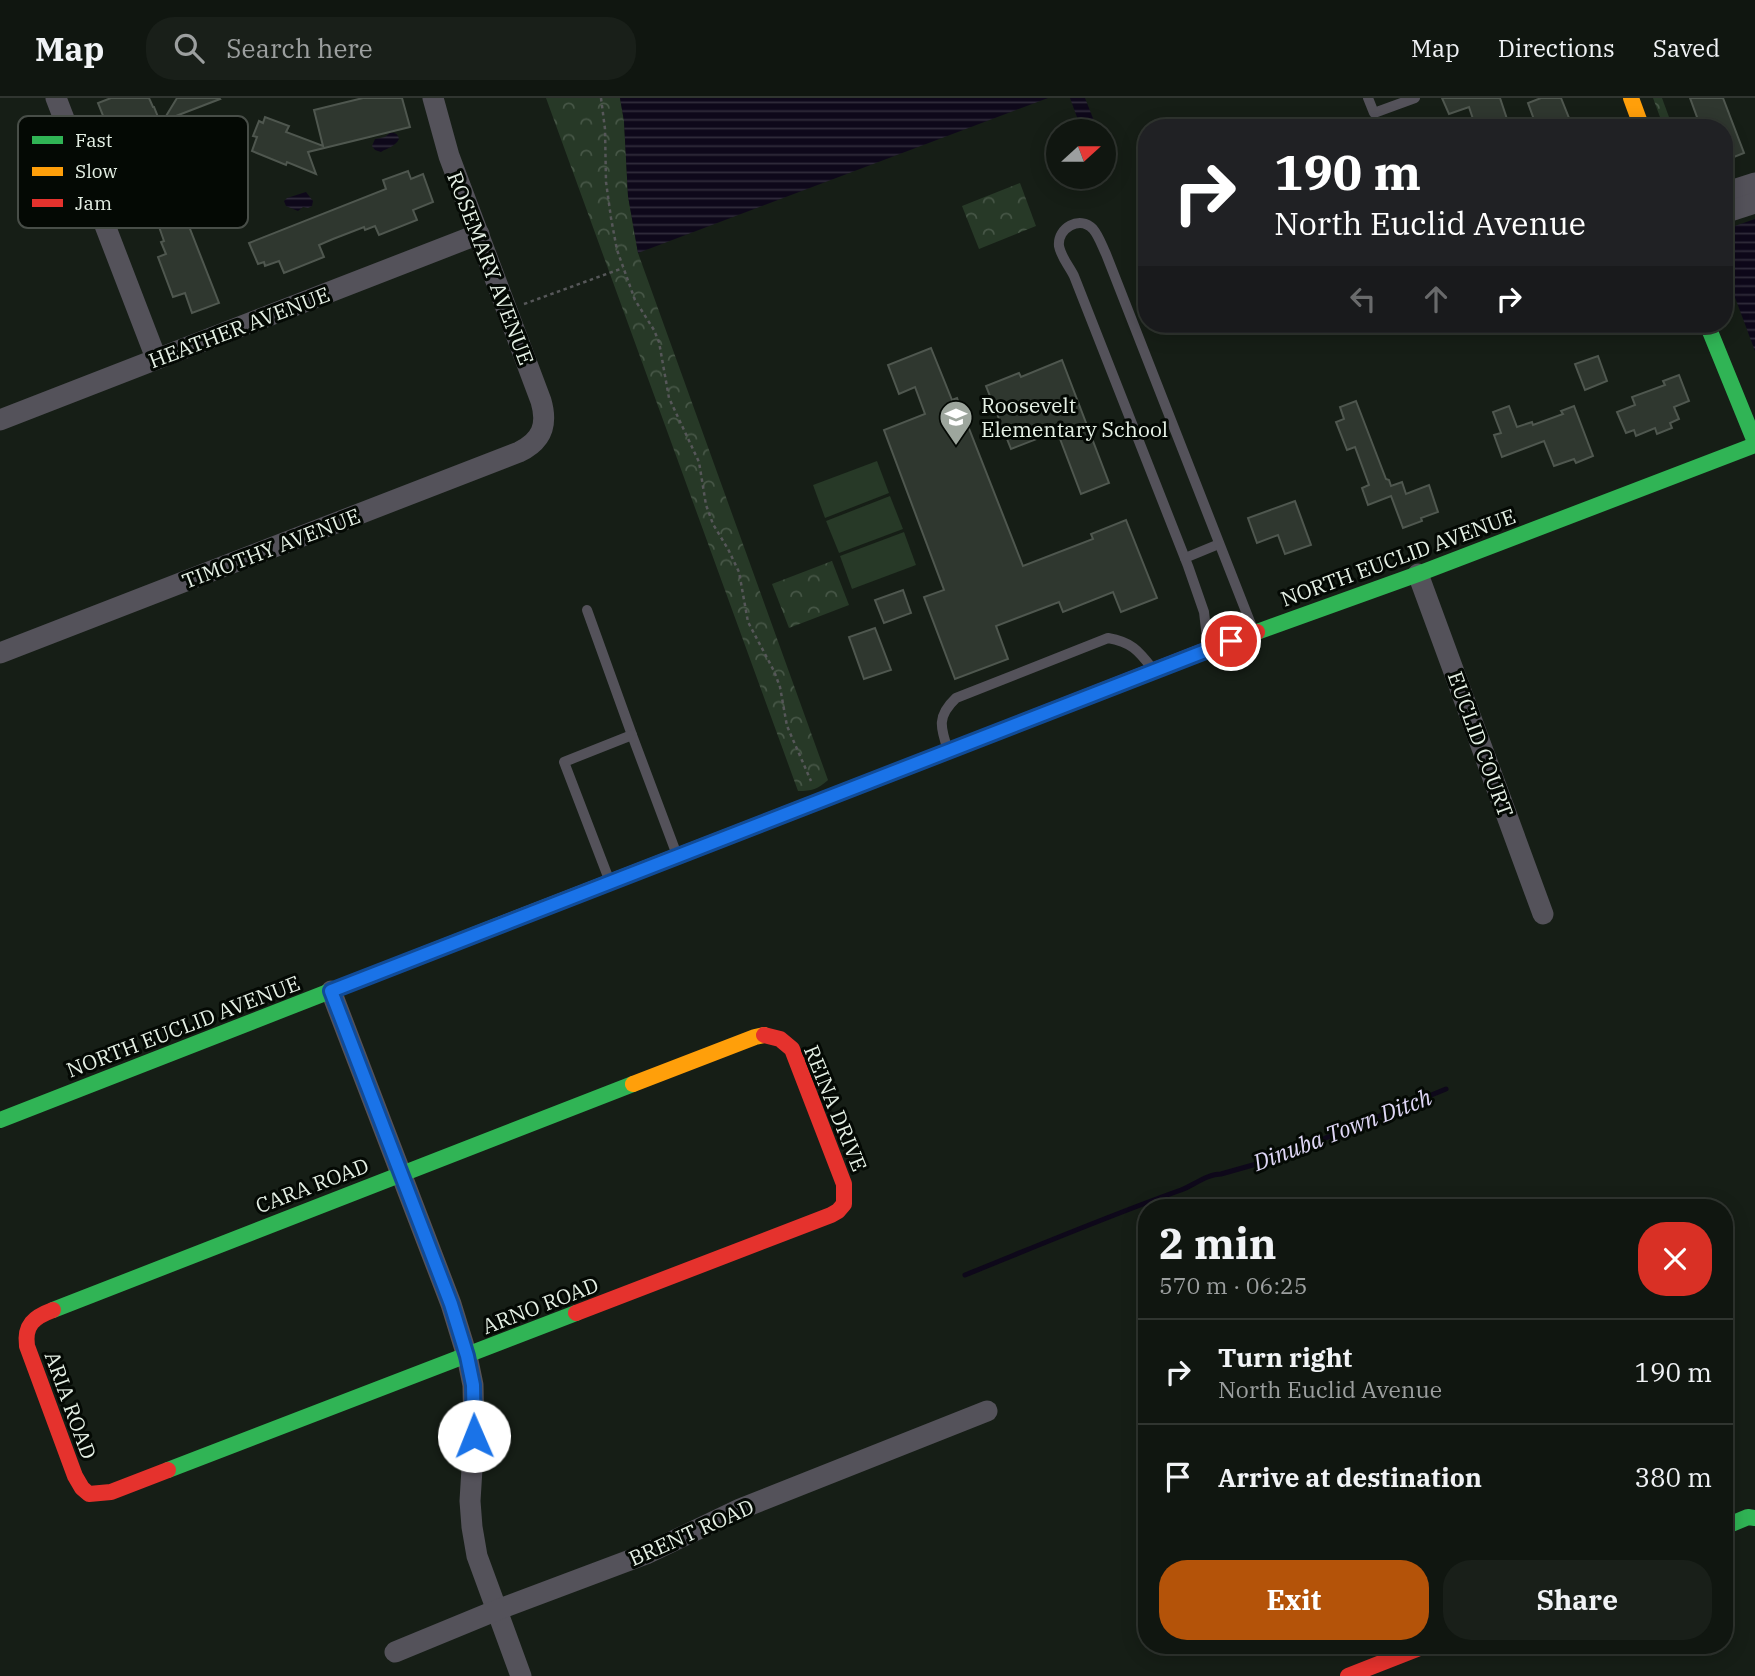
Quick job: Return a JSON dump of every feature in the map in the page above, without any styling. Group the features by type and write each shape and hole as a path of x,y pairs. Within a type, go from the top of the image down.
{"street":[{"path":"56,98 63,116"},
{"name":"ROSEMARY AVENUE","path":"433,98 449,156 544,411 543,428 539,437"},
{"path":"1631,98 1639,119"},
{"path":"1733,190 1755,183"},
{"path":"1733,211 1755,203"},
{"path":"106,228 156,358"},
{"name":"HEATHER AVENUE","path":"0,420 479,234"},
{"path":"1711,333 1755,443"},
{"path":"1724,333 1755,443"},
{"name":"TIMOTHY AVENUE","path":"0,653 519,452 539,437"},
{"name":"NORTH EUCLID AVENUE","path":"0,1121 1153,670 1418,574 1755,443"},
{"name":"EUCLID COURT","path":"1418,574 1543,914"},
{"path":"331,991 451,1304 467,1356 473,1385 474,1409 470,1500 472,1527 477,1556 521,1676"},
{"name":"CARA ROAD","path":"28,1327 44,1313 401,1173 755,1037 775,1035"},
{"name":"REINA DRIVE","path":"775,1035 793,1049 844,1184 844,1204"},
{"name":"ARNO ROAD","path":"89,1494 111,1492 467,1356 831,1216 844,1204"},
{"name":"ARIA ROAD","path":"28,1327 26,1340 29,1353 75,1476 89,1494"},
{"name":"BRENT ROAD","path":"395,1652 646,1554 740,1509 987,1412"},
{"path":"1733,1523 1753,1513"},
{"path":"1348,1676 1388,1654"}],"lane":[{"path":"1368,98 1374,113 1415,98"},
{"path":"1209,649 1204,612 1185,558 1074,276 1064,260 1059,242 1061,234 1074,223 1083,223 1092,228 1106,254 1254,632"},
{"path":"1185,558 1219,544"},
{"path":"587,610 678,856"},
{"path":"948,750 941,724 947,707 956,698 1108,638 1123,640 1138,650 1153,670"},
{"path":"610,882 564,762 632,735"}],"path":[{"path":"601,98 606,129 608,200 613,233 623,268 635,300 659,342 669,398 699,463 706,505 713,524 736,564 748,622 774,671 780,687 787,726 813,784"},
{"path":"508,310 623,268"}],"green space":[{"path":"546,98 620,98 624,121 628,196 638,253 828,780 814,789 798,791"},
{"path":"1653,98 1662,98 1670,119 1661,119"},
{"path":"1020,183 1036,226 979,249 962,206"},
{"path":"877,461 889,493 825,518 813,485"},
{"path":"890,496 903,529 839,553 826,521"},
{"path":"904,532 916,565 852,589 840,556"},
{"path":"832,561 849,605 789,628 772,584"}],"shaded area":[{"path":"620,98 1048,98 638,253 628,196 624,121"},
{"path":"1070,98 1085,98 1093,119 1078,119"},
{"path":"390,133 397,135 397,142 381,152 375,150 372,146 375,139"},
{"path":"306,192 313,201 312,206 298,211 286,206 284,201 287,198"},
{"path":"1755,219 1755,351 1733,292 1733,227"}],"building":[{"path":"111,98 149,98 158,116 103,116 98,103"},
{"path":"177,98 220,99 176,116 166,116"},
{"path":"363,98 402,98 410,127 308,152 316,174 252,151 257,137 253,136 259,121 263,123 265,117 289,126 286,132 323,146 314,110"},
{"path":"1442,98 1500,98 1507,119 1473,119 1469,107 1449,114"},
{"path":"1541,98 1561,98 1569,119 1534,119 1528,103"},
{"path":"1690,98 1723,98 1731,119 1698,119"},
{"path":"1733,124 1744,153 1733,157"},
{"path":"408,171 411,179 423,174 433,202 413,210 417,220 379,235 375,226 365,230 364,227 333,239 319,245 324,257 284,273 279,261 265,266 264,262 258,264 249,243 386,189 383,180"},
{"path":"159,228 190,228 219,303 192,313 185,293 173,297 158,257 166,254 161,242 164,241"},
{"path":"931,348 952,400 957,398 1023,566 1093,539 1091,534 1126,520 1157,598 1121,612 1113,592 1063,612 1059,602 996,626 1008,659 955,679 924,597 944,590 884,430 925,414 915,387 899,394 888,365"},
{"path":"1598,356 1607,381 1585,390 1575,364"},
{"path":"1062,360 1109,483 1081,494 1057,431 1011,449 986,386 1019,373 1021,377"},
{"path":"1679,375 1689,401 1674,407 1679,419 1670,423 1672,428 1657,434 1655,428 1636,436 1634,430 1626,433 1617,412 1635,405 1632,397 1665,385 1663,381"},
{"path":"1356,401 1391,486 1402,482 1406,494 1429,485 1438,512 1403,528 1391,496 1368,505 1362,488 1369,485 1355,447 1347,450 1336,422 1344,419 1340,407"},
{"path":"1509,406 1517,427 1532,422 1533,425 1563,414 1561,411 1574,406 1593,456 1576,463 1574,459 1554,466 1544,441 1502,457 1494,435 1501,433 1493,412"},
{"path":"1295,501 1311,545 1285,554 1278,535 1257,543 1248,518"},
{"path":"903,590 911,613 884,623 875,600"},
{"path":"875,628 891,670 864,679 849,637"}],"waterway":[{"name":"Dinuba Town Ditch","path":"1157,1199 1211,1176 1274,1159 1446,1089"},
{"name":"Dinuba Town Ditch","path":"965,1275 1138,1206"}],"traffic: fast":[{"path":"1711,333 1755,442"},
{"path":"1257,632 1418,574 1755,445"},
{"path":"0,1120 502,924"},
{"path":"53,1310 633,1084"},
{"path":"168,1470 576,1313"},
{"path":"1733,1523 1748,1517 1755,1518"}],"traffic: slow":[{"path":"1631,98 1639,119"},
{"path":"502,924 971,742"},
{"path":"633,1084 764,1035"}],"traffic: jam":[{"path":"971,742 1257,632"},
{"path":"576,1313 831,1215 844,1204 844,1184 792,1049 780,1039 764,1035"},
{"path":"53,1310 40,1316 29,1327 27,1346 75,1476 82,1488 89,1494 111,1492 168,1470"},
{"path":"1348,1676 1404,1654"}],"place":[{"name":"Roosevelt Elementary School","path":"956,447"}],"route":[{"path":"474,1436 473,1385 451,1304 331,991 1231,641"}]}
